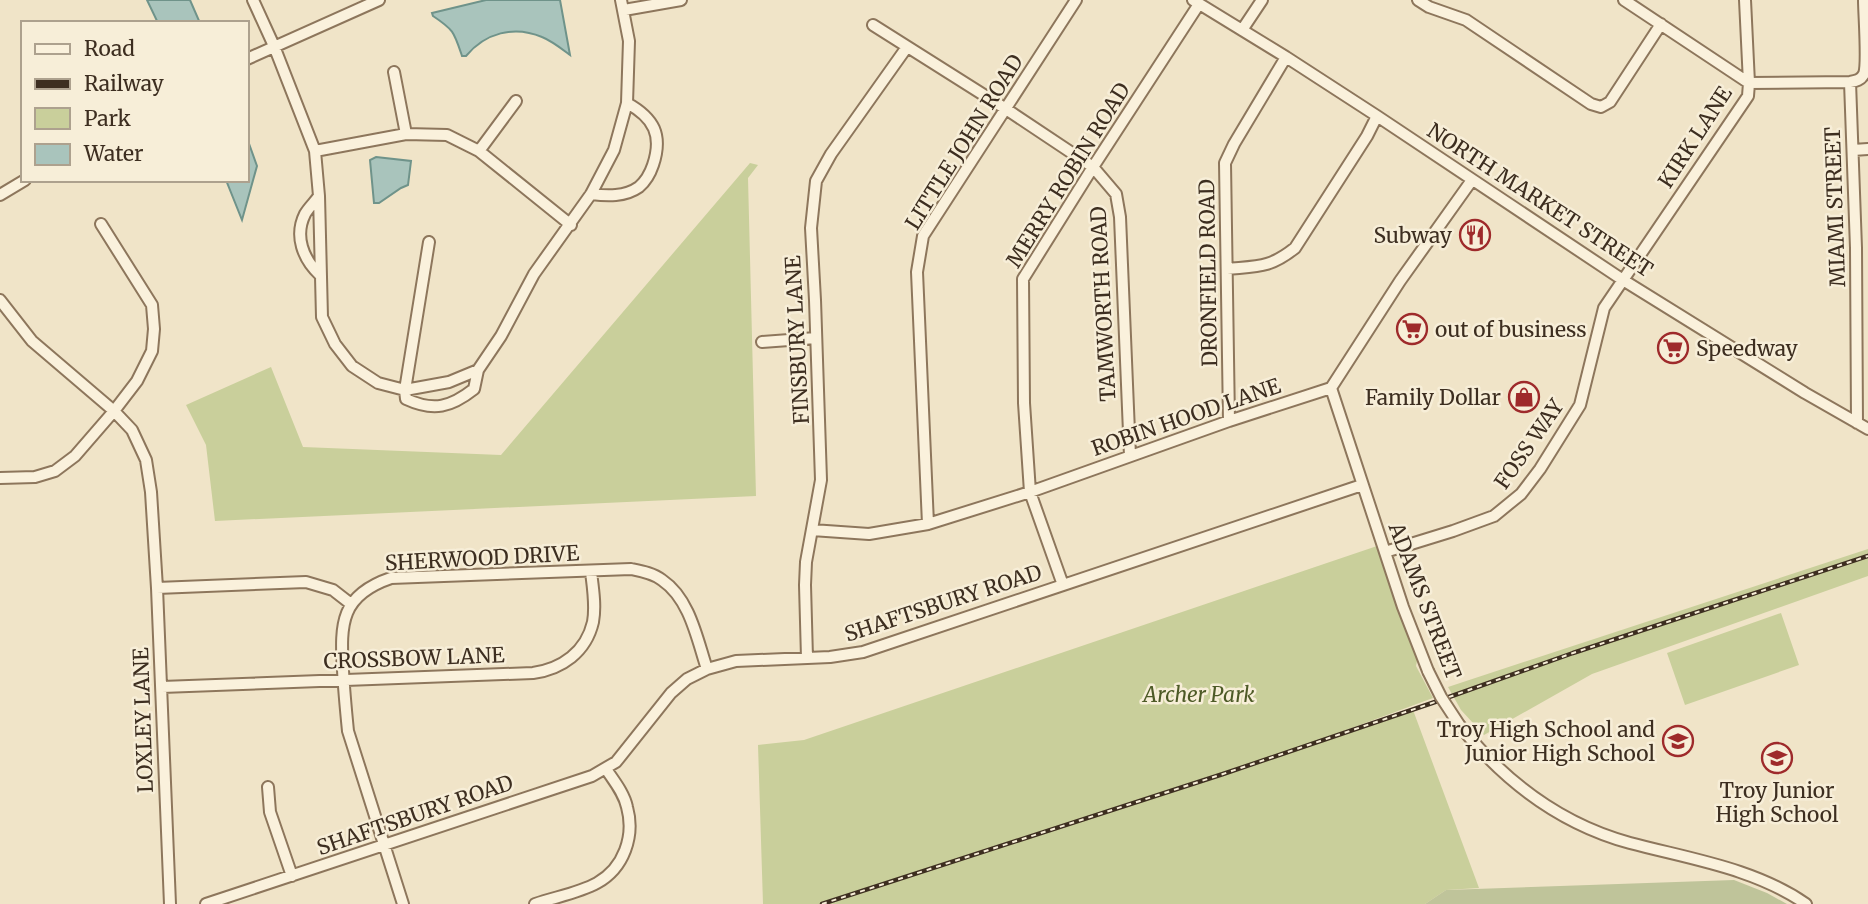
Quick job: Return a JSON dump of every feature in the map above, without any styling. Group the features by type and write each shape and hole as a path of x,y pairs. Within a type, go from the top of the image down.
{"street":[{"path":"253,0 315,151 323,317 335,344 352,366 378,383 405,390 449,382 478,370"},
{"path":"248,59 379,0"},
{"path":"429,243 405,390 407,399 419,405 440,406 457,402 474,389 478,370 501,335 534,274 592,194 614,150 628,103 629,41 622,5 681,0"},
{"name":"LITTLE JOHN ROAD","path":"928,524 917,272 923,236 1076,0"},
{"path":"1242,30 1262,0"},
{"path":"1418,0 1429,7 1466,20 1591,104 1601,107 1610,102 1661,24"},
{"path":"1625,0 1748,83 1860,80 1866,73 1864,0"},
{"name":"KIRK LANE","path":"1623,280 1748,96 1745,0"},
{"name":"NORTH MARKET STREET","path":"1196,2 1377,116 1623,280 1868,429"},
{"name":"MERRY ROBIN ROAD","path":"1063,585 1030,492 1024,403 1023,279 1196,2"},
{"name":"TAMWORTH ROAD","path":"873,25 1093,167 1115,194 1120,217 1130,456"},
{"name":"FINSBURY LANE","path":"807,658 804,585 821,480 811,228 816,181 831,155 907,47"},
{"name":"DRONFIELD ROAD","path":"1229,421 1226,163 1234,144 1286,57"},
{"path":"394,72 406,134"},
{"name":"MIAMI STREET","path":"1850,82 1856,248 1863,348 1857,422"},
{"path":"479,151 516,101"},
{"path":"592,194 622,195 638,188 649,176 657,153 656,130 644,112 628,103"},
{"path":"1227,269 1270,264 1295,247 1367,136 1377,116"},
{"path":"315,151 406,134 447,135 479,151 570,225"},
{"path":"1853,150 1868,149"},
{"path":"1331,388 1400,281 1472,180"},
{"path":"0,195 22,182"},
{"path":"319,196 305,214 301,228 301,244 305,256 320,275"},
{"path":"0,478 35,477 55,471 75,456 137,382 152,351 152,305 101,224"},
{"path":"1856,248 1868,247"},
{"name":"FOSS WAY","path":"1385,552 1494,516 1521,494 1580,405 1604,308 1623,280"},
{"name":"LOXLEY LANE","path":"0,300 32,341 114,411 132,430 146,460 151,492 157,588 170,904"},
{"path":"762,342 816,338"},
{"name":"ROBIN HOOD LANE","path":"812,530 869,534 928,524 1030,492 1229,421 1331,388"},
{"name":"ADAMS STREET","path":"1331,388 1403,607 1428,671 1441,698 1482,753 1534,798 1596,831 1620,840 1748,874 1806,904"},
{"name":"SHAFTSBURY ROAD","path":"206,904 592,776 622,757 671,693 687,679 706,669 736,662 839,656 863,652 1362,485"},
{"name":"SHERWOOD DRIVE","path":"351,604 367,589 391,578 631,569 663,580 677,595 688,611 706,669"},
{"name":"CROSSBOW LANE","path":"162,687 533,673 559,666 580,649 590,630 594,608 591,572"},
{"path":"157,588 306,582 333,590 351,604 342,633 348,731 403,904"},
{"path":"535,904 599,882 620,862 630,830 628,807 606,769"},
{"path":"268,787 270,812 292,876"}],"green space":[{"path":"750,163 758,165 748,178 756,496 215,521 206,445 186,405 271,367 303,447 501,455"},
{"name":"Archer Park","path":"1383,544 1419,651 1416,666 1433,698 1273,757 1413,710 1479,888 1446,890 1425,904 763,904 758,745 804,740"},
{"path":"1868,549 1868,576 1592,674 1484,735 1461,710 1448,687"},
{"path":"1781,613 1799,665 1685,705 1667,653"},
{"path":"1734,880 1787,904 1425,904 1446,890"}],"water":[{"path":"147,0 190,0 199,21 157,21"},
{"path":"486,0 560,0 570,55 542,37 531,33 511,32 491,37 466,56 462,56 452,32 432,13"},
{"path":"248,141 257,166 242,220 227,182 248,182"},
{"path":"376,157 411,161 408,185 379,203 374,203 370,160"}],"railway":[{"path":"822,904 1223,774 1573,653 1868,556"}],"place":[{"name":"Subway","path":"1475,235"},
{"name":"out of business","path":"1412,329"},
{"name":"Speedway","path":"1673,348"},
{"name":"Family Dollar","path":"1524,397"},
{"name":"Troy High School and Junior High School","path":"1678,741"},
{"name":"Troy Junior High School","path":"1777,758"}]}
